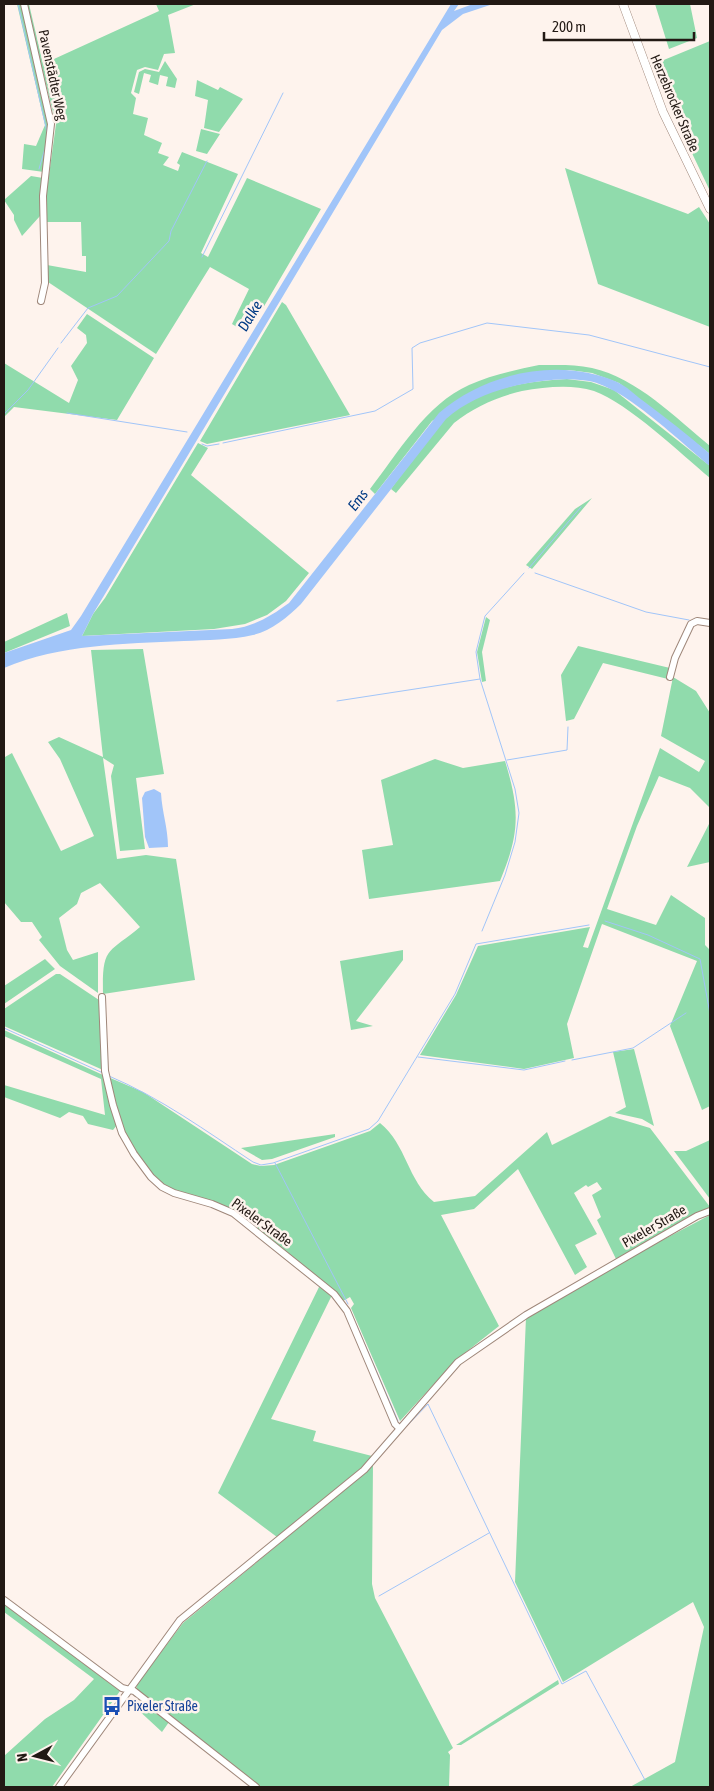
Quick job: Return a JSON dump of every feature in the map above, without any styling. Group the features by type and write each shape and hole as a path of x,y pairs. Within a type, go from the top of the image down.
{"main road":[{"name":"Herzebrocker Straße","path":"623,4 663,112 687,166 710,209"}],"street":[{"name":"Pavenstädter Weg","path":"24,4 52,124 43,196 45,283 41,301"},
{"path":"670,677 674,658 691,624 697,621 710,623"},
{"name":"Pixeler Straße","path":"102,996 106,1080 122,1133 134,1154 156,1182 174,1192 233,1213 334,1294 347,1312 395,1424 399,1428"},
{"name":"Pixeler Straße","path":"59,1787 128,1689 180,1620 364,1470 458,1362 499,1331 688,1221 710,1211"},
{"path":"4,1600 122,1688 134,1691 256,1787"}],"green space":[{"path":"17,4 22,4 50,126 44,172 22,169 24,144 36,146 45,125"},
{"path":"26,4 29,4 43,64 159,11 156,4 196,4 168,15 175,53 164,54 158,70 145,67 137,70 131,93 136,98 133,114 148,118 144,135 162,143 158,153 169,157 163,165 178,171 180,165 177,163 182,152 238,174 201,253 208,257 247,178 321,209 263,308 251,301 237,327 232,324 249,289 210,267 156,354 48,282 47,265 86,272 86,256 82,256 81,222 45,222 46,197 56,124"},
{"path":"655,4 690,4 697,38 669,49"},
{"path":"710,41 710,191 670,107 654,64"},
{"path":"165,61 177,79 175,88 166,86 168,77 160,75 158,85 149,82 151,75 144,73 139,94 134,92 139,72 145,69 159,72"},
{"path":"197,80 218,90 220,87 243,99 219,132 204,128 208,100 195,96"},
{"path":"201,129 220,134 207,154 196,151"},
{"path":"565,168 688,214 699,207 710,224 710,327 598,284"},
{"path":"31,176 43,178 40,216 22,236 14,220 14,215 4,200"},
{"path":"282,302 286,305 350,415 207,444 200,441"},
{"path":"87,314 154,358 117,420 14,407 4,417 4,363 69,403 78,380 71,366 87,343 86,335 77,328"},
{"path":"539,365 566,365 592,368 625,380 655,400 710,446 710,454 619,383 592,373 569,370 499,380 432,421 375,494 370,489 402,445 439,404 454,393 486,378"},
{"path":"567,379 591,382 614,390 710,466 710,478 638,417 608,397 594,391 576,387 558,387 513,393 486,403 470,412 454,423 396,493 391,489 431,435 448,416 469,401 510,386"},
{"path":"198,443 208,448 191,475 309,573 286,601 267,615 245,624 214,629 82,636 93,614 105,598"},
{"path":"592,498 532,569 526,565 575,509"},
{"path":"67,613 70,626 4,653 4,642"},
{"path":"486,617 490,620 482,652 486,681 482,682 477,652"},
{"path":"578,646 670,668 668,679 603,663 574,719 566,721 561,675"},
{"path":"143,649 164,774 136,778 145,849 120,851 111,776 114,765 103,758 117,859 146,855 176,859 195,980 103,994 104,967 109,953 140,927 100,883 81,893 77,904 59,918 67,950 73,960 98,952 98,993 60,966 39,940 42,937 32,922 21,922 4,902 4,755 5,757 12,753 61,851 94,836 60,759 48,742 59,737 103,757 91,650"},
{"path":"673,677 696,691 710,713 710,808 690,788 659,776 637,826 607,909 656,925 671,895 705,918 705,945 710,950 710,1106 702,1110 670,1026 697,961 602,924 567,1024 574,1058 524,1069 420,1055 456,995 478,946 590,927 583,947 588,948 660,748 699,772 705,761 661,736"},
{"path":"435,759 463,768 505,761 513,794 516,821 507,864 500,881 369,899 362,850 393,845 381,780"},
{"path":"710,822 710,862 687,867"},
{"path":"403,950 403,960 356,1021 373,1026 351,1030 340,961"},
{"path":"45,959 55,969 4,1004 4,986"},
{"path":"56,974 60,974 99,1000 103,1070 4,1026 4,1009"},
{"path":"4,1030 103,1075 117,1125 113,1130 88,1124 83,1116 69,1112 60,1118 4,1097 4,1085 105,1115 101,1079 4,1036"},
{"path":"634,1049 654,1126 642,1119 615,1113 626,1107 613,1052"},
{"path":"108,1077 143,1092 252,1164 261,1166 274,1165 370,1131 380,1123 396,1142 418,1183 434,1202 475,1196 547,1132 552,1145 610,1116 650,1128 710,1207 616,1259 597,1220 601,1217 592,1195 602,1189 597,1182 588,1187 586,1185 574,1193 597,1234 575,1245 587,1267 575,1275 518,1169 474,1209 441,1215 499,1326 456,1360 400,1421 351,1308 354,1304 350,1297 343,1301 249,1222 163,1186 152,1176 135,1153 125,1132"},
{"path":"335,1134 335,1137 272,1159 262,1160 241,1148"},
{"path":"710,1140 710,1199 674,1151 686,1151"},
{"path":"710,1215 710,1787 630,1787 675,1762 704,1627 693,1602 563,1682 515,1582 526,1317 619,1263"},
{"path":"320,1285 332,1295 271,1419 316,1431 313,1441 372,1456 361,1468 277,1537 218,1493"},
{"path":"373,1463 372,1584 375,1598 453,1748 448,1752 450,1755 449,1787 260,1787 136,1690 137,1684 183,1623 330,1502"},
{"path":"4,1604 120,1691 52,1787 4,1787 4,1756 45,1719 74,1700 94,1679 4,1612"},
{"path":"558,1680 559,1684 461,1745 456,1745"},
{"path":"140,1700 169,1722 162,1732 135,1707"}],"water":[{"path":"451,4 459,4 454,11 473,4 493,4 463,14 442,30 93,614 82,636 232,629 255,623 276,612 289,603 439,413 479,387 501,379 524,373 548,370 595,374 617,382 710,454 710,466 652,417 604,386 589,381 562,379 508,387 471,402 446,419 301,604 273,627 260,633 236,638 115,645 70,650 26,660 4,668 4,653 71,630 81,616"},
{"path":"154,789 161,793 168,847 149,848 145,837 142,798 145,792"}],"waterway":[{"path":"18,4 47,132"},
{"path":"202,257 283,93"},
{"path":"39,169 46,145"},
{"path":"61,343 88,308 117,296 169,241 171,231 207,161"},
{"path":"223,443 375,411 413,389 412,348 420,343 487,323 589,335 710,367"},
{"path":"4,414 28,390 58,348"},
{"path":"67,413 187,432"},
{"path":"202,444 207,446 219,444"},
{"path":"529,568 581,507"},
{"path":"482,931 505,875 515,842 519,813 515,789 480,679 476,652 485,616 524,573"},
{"path":"535,573 646,612 689,620"},
{"path":"337,701 480,679"},
{"path":"507,760 567,750 568,727"},
{"path":"605,921 648,935 700,959 710,1014"},
{"path":"109,1076 147,1094 253,1162 261,1165 273,1163 369,1129 378,1121 455,994 476,944 589,925"},
{"path":"572,1060 633,1048 686,1013"},
{"path":"4,1028 103,1073"},
{"path":"418,1057 524,1070 565,1061"},
{"path":"275,1163 348,1304"},
{"path":"350,1310 398,1421"},
{"path":"402,1431 428,1404 562,1684 586,1671 645,1780"},
{"path":"379,1596 489,1533"}],"place":[{"name":"Pixeler Straße","path":"112,1706"}],"water label":[{"name":"Dalke","path":"250,316"},
{"name":"Ems","path":"358,500"}]}
